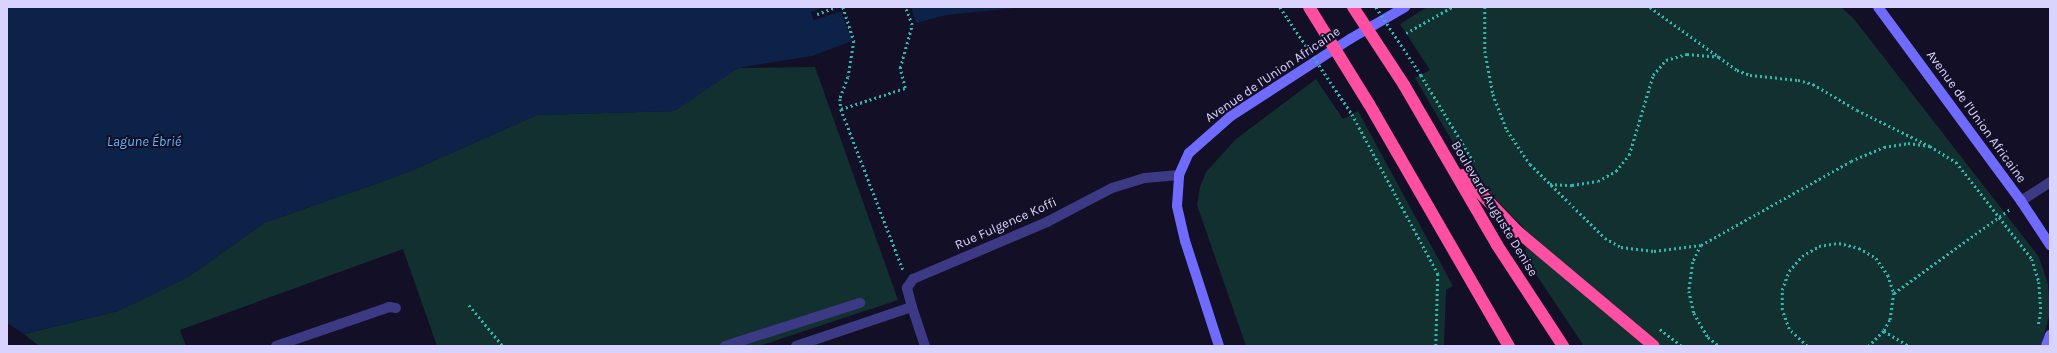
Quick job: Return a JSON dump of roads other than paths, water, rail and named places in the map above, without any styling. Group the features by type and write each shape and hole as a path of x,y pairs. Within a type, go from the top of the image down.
{"highway":[{"path":"1309,7 1369,104 1509,346"},
{"name":"Boulevard Auguste Denise","path":"1353,7 1404,85 1501,251 1563,346"},
{"path":"1449,161 1518,232 1654,346"}],"main road":[{"name":"Avenue de l'Union Africaine","path":"1219,346 1185,240 1177,206 1179,175 1189,153 1231,116 1350,39 1405,7"},
{"name":"Avenue de l'Union Africaine","path":"1878,7 2021,201 2050,245"},
{"path":"2046,346 2050,335"}],"street":[{"name":"Rue Fulgence Koffi","path":"912,307 907,295 908,283 913,279 1047,222 1112,188 1145,178 1179,175"},
{"path":"2021,201 2050,182"},
{"path":"725,346 860,303"},
{"path":"276,346 389,307 396,308"},
{"path":"796,346 912,307 925,346"}],"water":[{"name":"Lagune Ébrié","path":"7,7 824,7 811,12 814,20 841,11 852,41 812,56 738,68 675,111 537,115 406,173 264,223 188,277 118,311 24,334 7,323"},
{"path":"911,7 1025,7 946,15 916,23"}]}
